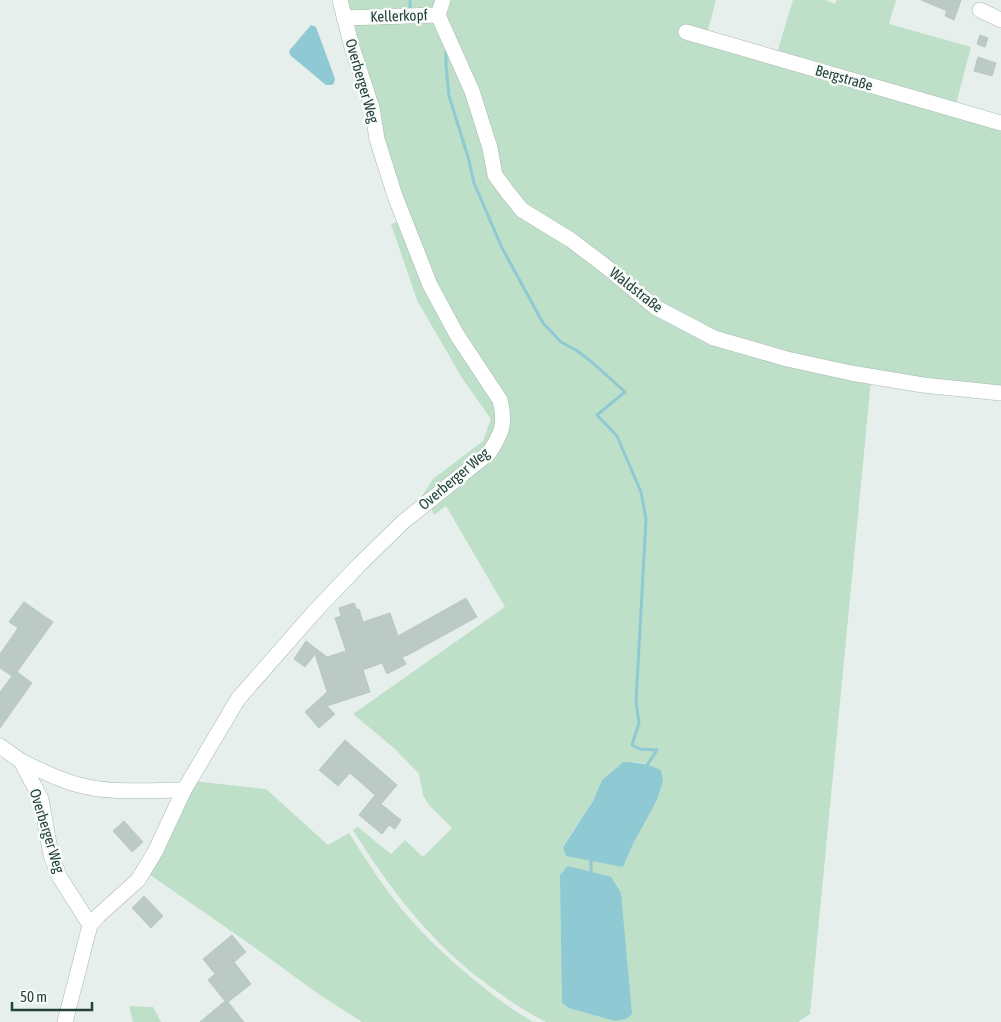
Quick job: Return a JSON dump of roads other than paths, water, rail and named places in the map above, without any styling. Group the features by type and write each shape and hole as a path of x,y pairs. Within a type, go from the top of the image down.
{"street":[{"name":"Overberger Weg","path":"22,761 40,799 51,855 59,876 90,925 138,880 154,852 184,790 238,699 316,610 359,565 404,522 489,453 499,438 503,423 500,400 457,335 430,285 395,196 377,139 372,108 340,0"},
{"name":"Kellerkopf","path":"344,18 441,7"},
{"name":"Waldstraße","path":"441,7 472,91 490,148 495,174 509,194 522,210 571,240 604,264 655,307 714,338 787,359 851,373 923,385 1001,393"},
{"path":"980,10 1001,20"},
{"name":"Bergstraße","path":"686,32 1001,123"},
{"name":"Overberger Weg","path":"0,746 22,761 52,776 80,786 115,790 184,790"},
{"path":"65,1022 90,925"}],"water":[{"path":"311,25 316,27 335,79 332,85 326,85 290,55 289,51"},
{"path":"623,762 633,762 661,770 663,781 657,800 634,842 623,867 566,856 563,847 593,801 602,780"},
{"path":"568,866 611,877 621,893 632,1014 626,1019 615,1021 569,1008 562,1003 560,875"}],"waterway":[{"path":"410,0 410,9"},
{"path":"446,50 449,96 474,183 502,248 543,323 561,342 576,350 593,363 625,392 597,415 617,436 641,492 646,519 636,702 639,723 632,745 640,749 657,750 646,767"},
{"path":"591,857 591,876"}]}
